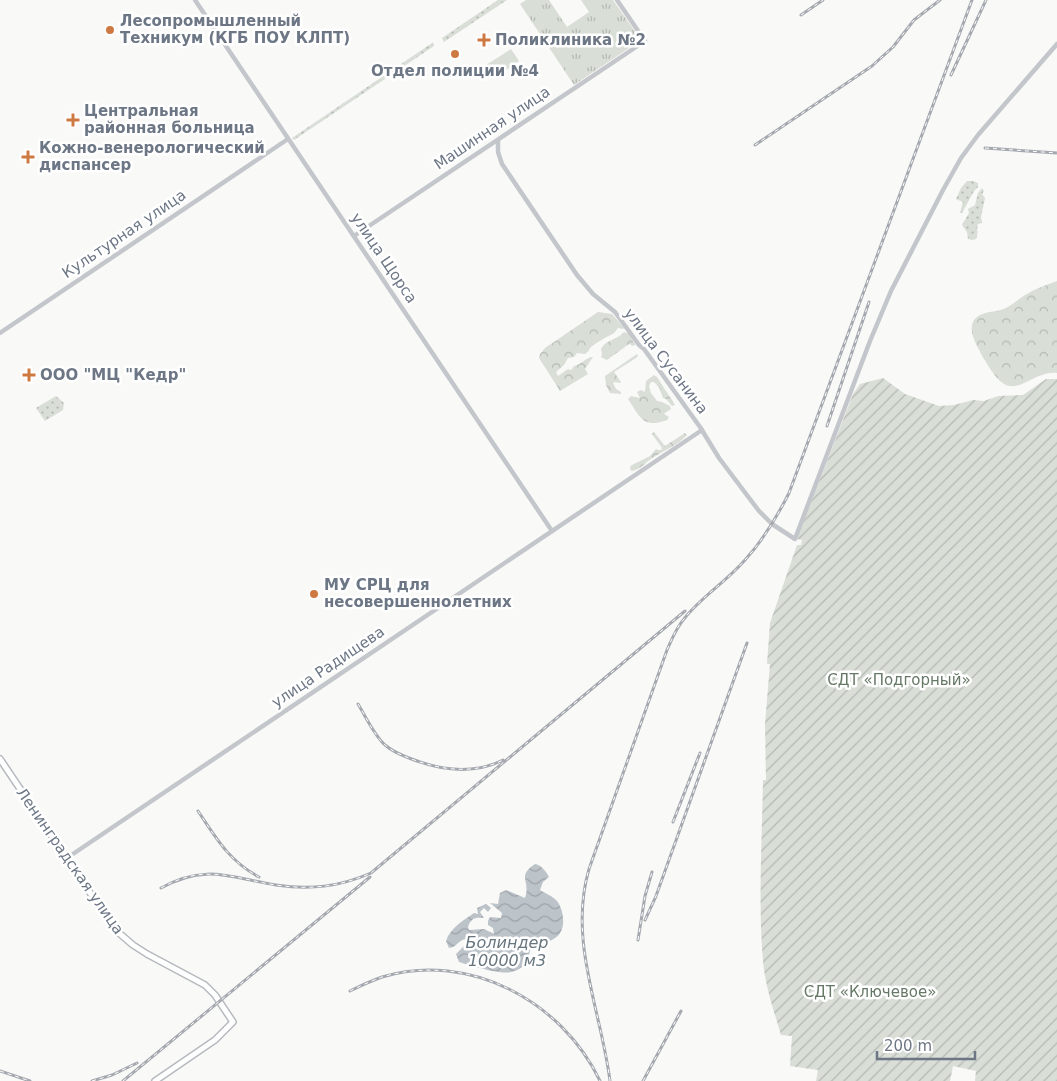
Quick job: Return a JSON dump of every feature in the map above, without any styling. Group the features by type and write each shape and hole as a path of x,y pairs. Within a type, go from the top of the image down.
{"main road":[{"name":"Ленинградская улица","path":"0,760 105,916 122,936 147,954 205,985 234,1022 215,1040 156,1081"}],"street":[{"name":"улица Щорса","path":"195,0 552,531"},
{"name":"Машинная улица","path":"354,236 645,41 617,0"},
{"name":"улица Сусанина","path":"498,140 498,152 502,164 577,275 594,294 615,312 639,345 644,348 759,511 772,524 795,539 891,290 943,190 961,158 978,135 1057,44"},
{"name":"Культурная улица","path":"0,334 288,139"},
{"name":"улица Радищева","path":"67,858 702,430"}],"green space":[{"path":"498,0 507,0 444,42 442,38"},
{"path":"526,0 549,0 567,27 589,12 581,0 613,0 641,40 574,85 520,4"},
{"path":"432,43 434,46 294,140 292,138"},
{"path":"511,49 519,61 495,78 486,65"},
{"path":"967,181 978,183 978,187 962,213 960,213 963,202 956,199"},
{"path":"982,188 984,191 982,194 985,198 981,217 982,223 978,224 976,239 972,240 968,239 967,232 962,225 969,213 968,209 975,205 978,193"},
{"path":"1057,281 1057,373 1044,374 1015,386 1006,385 995,375 984,359 975,342 972,324 980,315 1006,308 1029,293"},
{"path":"598,312 612,314 624,328 618,328 613,334 592,346 585,354 577,353 574,357 568,358 564,365 556,372 558,376 568,369 571,370 574,366 588,358 593,357 585,369 588,374 560,391 539,358 540,354 545,348"},
{"path":"624,332 629,334 635,345 629,344 607,360 601,357 603,346"},
{"path":"637,354 636,358 614,372 621,382 613,383 621,394 610,393 606,385 605,376"},
{"path":"654,375 675,405 672,406 663,398 659,387 654,382 651,382 649,386 651,393 657,401 670,406 671,409 664,414 669,417 667,420 652,423 643,420 639,416 628,399 631,396 640,398 637,392 641,390 645,392 646,381"},
{"path":"883,378 905,394 939,406 954,405 973,400 984,401 998,396 1023,395 1046,379 1057,379 1057,1081 975,1081 976,1071 953,1066 950,1081 816,1081 818,1070 790,1066 792,1036 781,1035 768,989 763,961 761,894 763,780 766,780 765,724 770,664 767,664 770,623 797,545 801,545 802,540 797,539 853,394 860,384"},
{"path":"56,396 64,403 63,410 45,421 36,408"},
{"path":"654,432 665,446 685,433 687,435 676,445 641,467 631,471 630,467 632,465 650,456 656,449 661,450 662,448 652,434"}],"water":[{"name":"Болиндер 10000 м3","path":"535,864 543,869 549,877 543,882 540,890 554,899 560,907 563,925 559,934 548,942 534,945 526,963 518,970 511,972 493,971 459,962 456,954 470,940 464,939 449,948 446,941 451,932 474,913 478,914 477,908 486,904 491,908 488,912 484,908 480,912 484,918 474,919 468,927 469,930 484,929 494,934 493,928 488,925 488,921 490,917 501,918 502,913 490,903 498,904 500,893 506,890 525,898 526,872"}],"railway":[{"path":"801,15 823,0"},
{"path":"755,145 872,66 893,47 914,20 940,0"},
{"path":"610,1081 584,949 582,923 589,869 667,650 676,630 691,611 738,568 752,552 780,511 789,493 972,0"},
{"path":"951,75 986,0"},
{"path":"985,148 1057,153"},
{"path":"827,426 869,302"},
{"path":"161,888 177,880 205,874 232,876 276,885 313,887 336,884 371,873 685,611"},
{"path":"645,920 656,896 747,643"},
{"path":"358,704 381,741 406,757 444,768 456,769 480,768 503,760"},
{"path":"673,822 700,753"},
{"path":"198,811 217,840 231,856 239,864 259,877"},
{"path":"638,940 645,896 652,872"},
{"path":"123,1081 370,877"},
{"path":"350,991 382,977 415,971 447,971 479,977 509,989 537,1006 562,1027 583,1052 600,1081"},
{"path":"643,1081 681,1011"},
{"path":"92,1081 112,1075 137,1063"},
{"path":"0,1071 30,1081"}],"place":[{"name":"Лесопромышленный Техникум (КГБ ПОУ КЛПТ)","path":"110,30"},
{"name":"Поликлиника №2","path":"484,40"},
{"name":"Отдел полиции №4","path":"455,54"},
{"name":"Центральная районная больница","path":"73,120"},
{"name":"Кожно-венерологический диспансер","path":"28,157"},
{"name":"ООО \"МЦ \"Кедр\"","path":"29,375"},
{"name":"МУ СРЦ для несовершеннолетних","path":"314,594"}],"park label":[{"name":"СДТ «Подгорный»","path":"899,680"},
{"name":"СДТ «Ключевое»","path":"870,992"}]}
